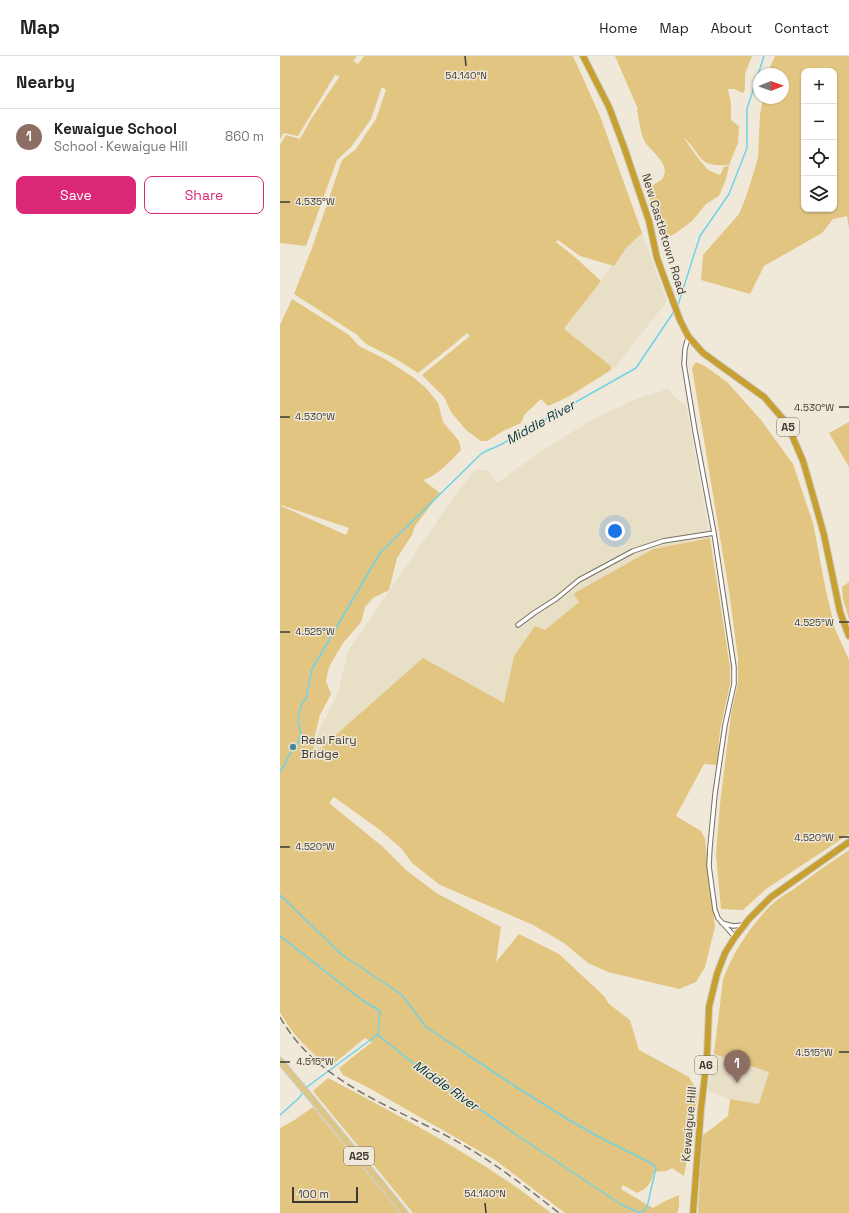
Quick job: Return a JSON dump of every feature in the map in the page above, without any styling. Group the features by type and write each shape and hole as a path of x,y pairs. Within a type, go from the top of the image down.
{"highway":[{"name":"New Castletown Road","path":"583,56 609,107 649,221 657,258 680,320 688,336 703,353 764,397 784,420 802,461 816,506 824,535 840,612 849,636"},
{"name":"A6","path":"744,925 757,910 772,897 849,842"},
{"name":"Kewaigue Hill","path":"693,1213 709,1007 717,974 725,952 744,925"}],"main road":[{"name":"A25","path":"280,1061 405,1213"}],"street":[{"path":"686,341 684,364 714,533 734,667 734,684 725,725 715,794 710,847 710,866 715,910 718,918 735,937"},
{"path":"518,625 556,599 579,580 633,551 662,541 714,533"},
{"path":"721,922 733,926 744,925"}],"shaded area":[{"path":"280,56 357,56 353,61 358,64 364,56 573,56 600,116 642,233 626,248 614,266 580,256 558,240 556,242 601,281 565,327 565,330 611,366 611,370 568,397 548,406 541,399 525,414 521,423 503,431 487,441 481,441 466,430 451,412 444,397 422,375 470,336 467,333 418,373 396,359 366,344 356,334 294,294 312,248 342,160 356,149 376,119 386,90 382,87 371,119 351,147 337,160 306,246 280,243 280,145 286,135 300,139 311,119 340,76 335,75 298,136 284,133 280,139"},
{"path":"615,56 752,56 745,74 745,89 743,93 734,89 728,89 731,103 731,120 739,126 738,143 729,165 710,164 705,162 690,143 683,137 708,170 720,175 724,167 729,166 726,179 719,196 706,204 692,221 676,233 663,240 647,190 662,179 665,173 665,168 644,140 638,109"},
{"path":"775,56 849,56 849,228 847,216 833,219 822,233 764,266 750,294 701,280 703,255 739,214 746,197 758,158 762,104 789,104 789,68 770,68"},
{"path":"642,233 667,301 614,369 565,330 565,327 626,248"},
{"path":"292,299 349,335 359,346 385,359 413,377 426,388 438,403 443,422 459,441 461,450 434,475 423,480 440,493 415,526 412,535 397,558 389,590 373,598 365,607 361,622 343,643 329,667 326,681 331,694 320,715 312,756 423,658 504,703 514,656 535,626 545,630 579,602 574,595 576,592 653,549 710,538 730,667 730,684 720,730 717,765 704,764 676,816 701,831 705,839 715,927 705,967 696,982 679,989 608,972 588,963 564,943 533,925 440,885 412,863 402,849 380,830 334,797 329,803 383,847 407,871 438,894 501,927 496,962 519,934 559,954 604,996 609,1004 630,1020 639,1050 689,1077 698,1093 684,1176 672,1168 666,1171 654,1172 648,1185 637,1193 623,1185 621,1189 653,1208 679,1195 679,1207 677,1213 565,1213 495,1160 369,1088 343,1075 339,1068 372,1042 365,1038 332,1065 328,1066 301,1041 280,1012 280,325","holes":["281,505 349,528 346,535"]},
{"path":"696,362 705,366 727,382 761,420 793,464 813,523 835,629 849,660 849,834 766,889 743,910 721,909 716,854 720,804 731,715 738,682 738,658 729,591 692,368"},
{"path":"668,389 679,401 686,405 710,538 653,549 576,592 579,602 514,656 504,704 311,756 313,743 338,693 348,651 442,514 475,470 487,470 497,483 543,450 592,420 636,399"},
{"path":"849,422 849,467 829,433"},
{"path":"849,582 849,619 843,599 842,587"},
{"path":"849,850 849,1213 698,1213 702,1136 728,1116 730,1099 759,1104 769,1072 714,1054 723,980 731,960 743,940 771,905"},
{"path":"717,1033 769,1072 759,1104 730,1099 708,1091"},
{"path":"328,1078 414,1124 471,1157 525,1193 551,1213 413,1213 313,1091"},
{"path":"313,1107 400,1213 280,1213 280,1128"}],"waterway":[{"name":"Middle River","path":"678,305 700,236 729,194 747,148 747,109 764,56"},
{"name":"Middle River","path":"280,772 289,755 297,746 301,733 298,722 299,713 302,703 306,699 312,669 380,553 482,453 500,445 636,368 675,310"},
{"path":"280,895 341,954 402,995 426,1027 569,1120 651,1163 656,1168 647,1207 641,1213"},
{"name":"Middle River","path":"280,936 362,1000 380,1011 378,1035"},
{"path":"280,1115 299,1098 307,1087 377,1035"},
{"name":"Middle River","path":"378,1035 412,1062 514,1133 622,1205 640,1213"}],"railway":[{"path":"280,1017 297,1041 317,1062 340,1079 365,1095 470,1149 493,1164 559,1213"}],"place":[{"name":"Real Fairy Bridge","path":"293,747"},
{"name":"Kewaigue School","path":"737,1083"}]}
